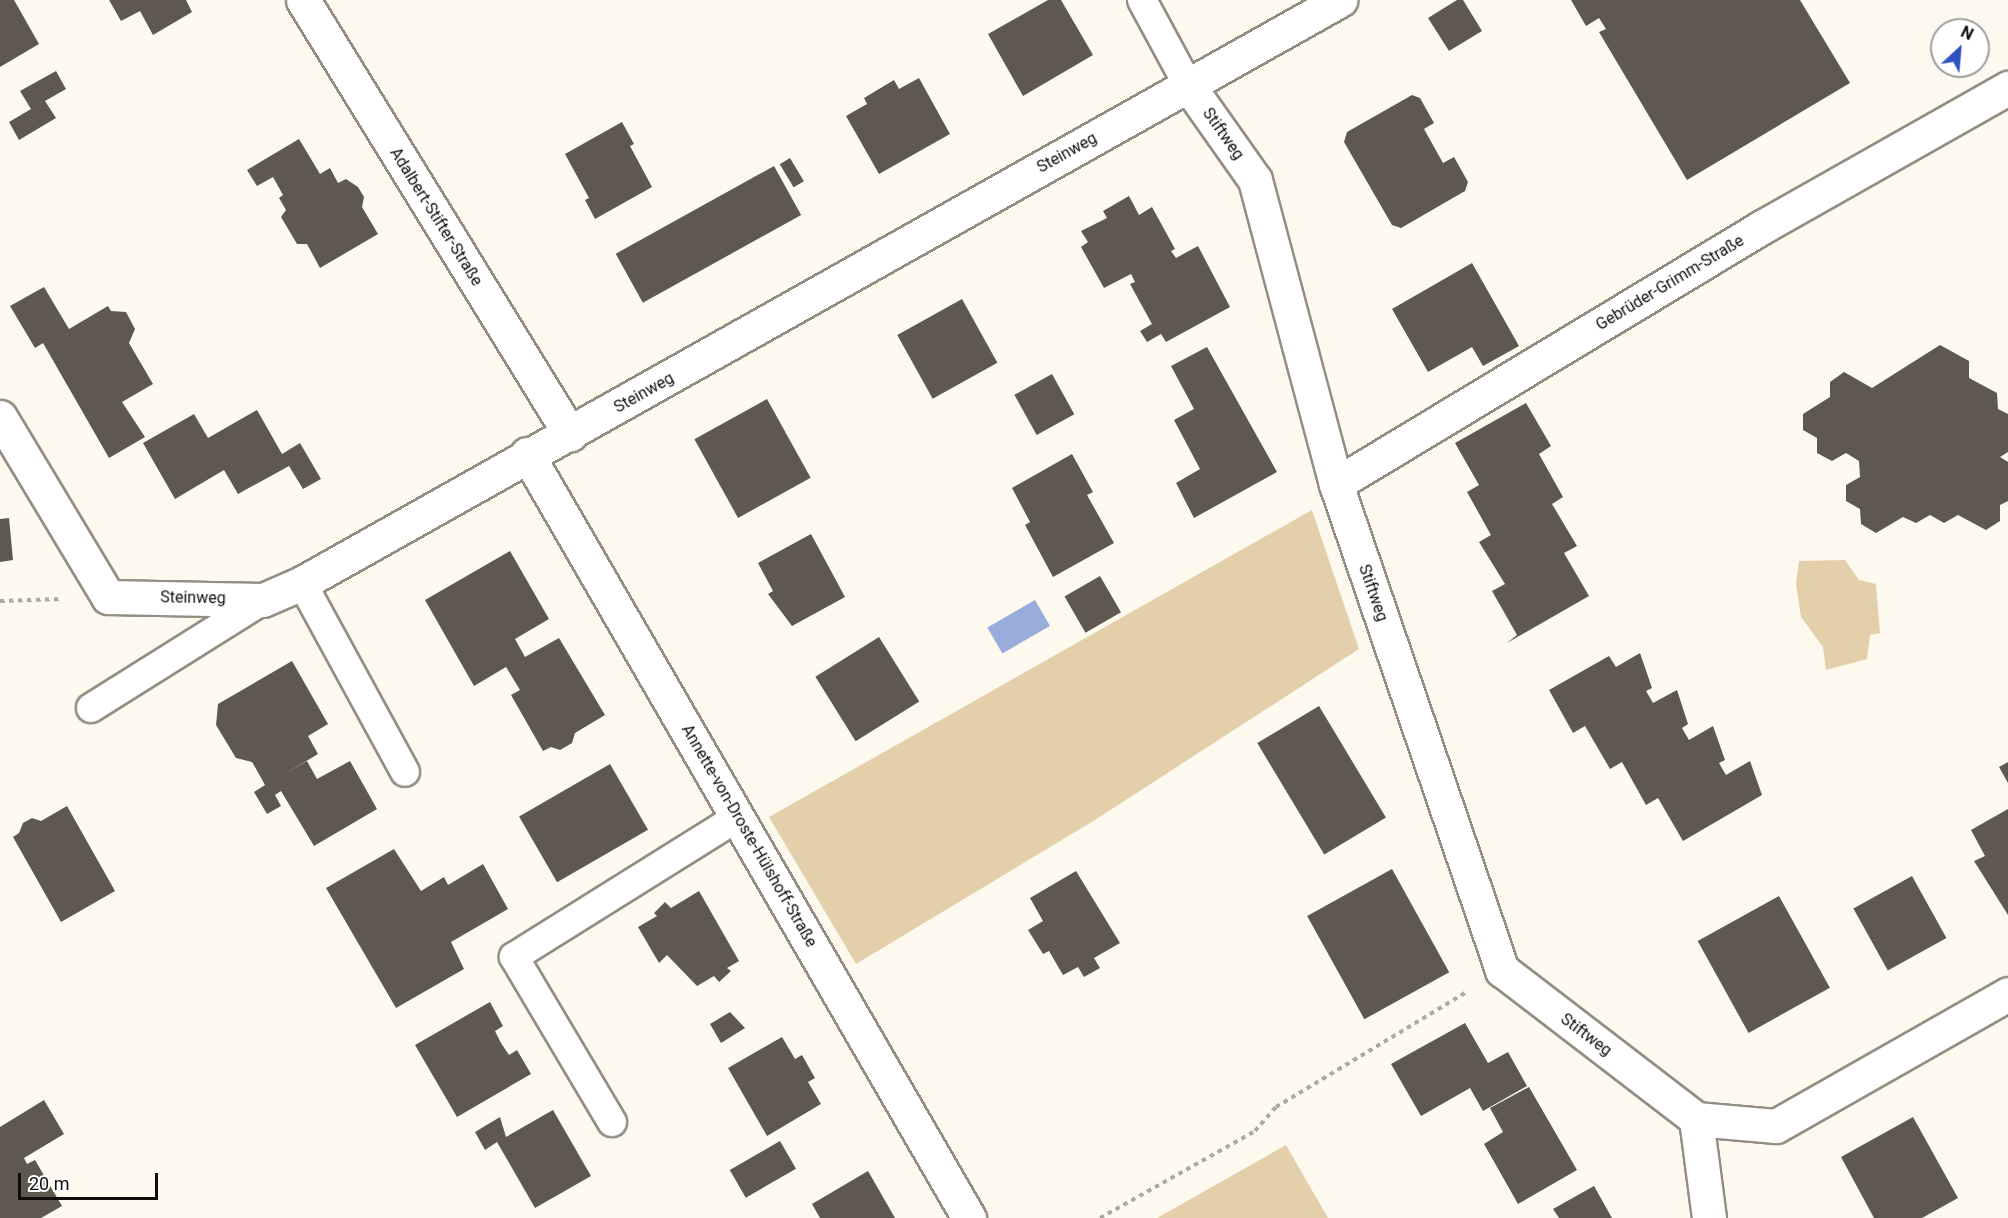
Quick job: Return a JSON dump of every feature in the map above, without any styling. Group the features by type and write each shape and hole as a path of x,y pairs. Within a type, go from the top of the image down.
{"street":[{"name":"Adalbert-Stifter-Straße","path":"303,0 570,434"},
{"name":"Steinweg","path":"108,597 263,600 302,583 527,454 570,434 1340,0"},
{"name":"Stiftweg","path":"1188,85 1255,180 1336,484 1502,970 1696,1119"},
{"name":"Gebrüder-Grimm-Straße","path":"1336,484 1762,227 2008,88"},
{"path":"0,417 108,597"},
{"name":"Annette-von-Droste-Hülshoff-Straße","path":"527,454 969,1218"},
{"path":"1708,1218 1696,1119 1776,1126 2008,994"}],"lane":[{"name":"Stiftweg","path":"1142,0 1188,85"},
{"path":"302,583 405,772"},
{"path":"91,708 263,600"},
{"path":"612,1122 514,957 738,817"}],"path":[{"path":"0,600 108,597"},
{"path":"1100,1218 1255,1131 1276,1107 1502,970"}],"shaded area":[{"path":"1312,510 1359,649 1095,820 856,964 769,817"},
{"path":"1845,560 1859,580 1876,584 1880,633 1870,635 1867,659 1826,670 1823,647 1801,617 1796,584 1799,561"},
{"path":"1286,1145 1328,1218 1157,1218"}],"water":[{"path":"1035,600 1050,626 1002,653 987,628"}],"building":[{"path":"0,0 14,0 39,44 0,67"},
{"path":"109,0 186,0 192,12 153,35 140,11 121,21"},
{"path":"1048,0 1061,0 1093,55 1023,96 988,34"},
{"path":"1457,0 1463,0 1482,31 1449,51 1428,18"},
{"path":"1571,0 1800,0 1850,83 1687,180 1599,32 1606,29 1599,18 1586,26"},
{"path":"56,71 66,89 45,101 56,118 19,140 9,122 31,109 20,91"},
{"path":"919,78 950,134 879,174 846,116 867,104 864,98 894,80 899,89"},
{"path":"1412,95 1420,98 1434,123 1424,129 1443,163 1454,157 1468,182 1465,191 1401,228 1392,225 1344,142 1347,132"},
{"path":"622,122 634,144 630,146 652,187 595,219 585,200 589,198 565,154"},
{"path":"299,139 320,174 330,168 338,183 346,179 358,187 364,197 362,207 378,234 320,268 307,244 297,244 281,217 286,210 279,198 283,195 273,177 257,186 247,170"},
{"path":"790,158 804,181 794,187 780,164"},
{"path":"774,166 801,215 643,303 616,254"},
{"path":"1129,196 1139,215 1152,207 1175,249 1171,251 1176,258 1198,246 1230,307 1166,342 1161,334 1147,342 1140,331 1152,324 1130,284 1135,282 1131,274 1104,288 1081,247 1088,242 1081,231 1107,218 1103,211"},
{"path":"1472,263 1519,346 1483,366 1472,347 1428,372 1392,309"},
{"path":"44,287 69,329 108,306 111,311 126,312 135,329 129,343 153,384 122,402 145,437 109,458 43,343 35,348 10,306"},
{"path":"962,299 997,363 933,399 897,335"},
{"path":"1940,345 1969,361 1969,378 1997,393 1998,409 2008,414 2008,452 2000,457 2008,462 2008,501 2000,505 2000,521 1986,530 1958,515 1944,523 1930,515 1916,523 1903,517 1876,533 1861,524 1860,509 1846,501 1846,485 1860,477 1859,461 1846,453 1832,461 1817,453 1817,438 1803,430 1803,414 1830,397 1830,382 1844,372 1872,388"},
{"path":"1207,347 1277,472 1194,518 1176,483 1200,469 1174,420 1194,409 1171,366"},
{"path":"1052,374 1074,414 1037,435 1014,395"},
{"path":"767,399 811,478 738,518 694,439"},
{"path":"1526,403 1551,446 1539,454 1563,497 1552,504 1577,546 1564,553 1589,596 1507,643 1517,635 1492,591 1505,584 1479,542 1491,535 1467,492 1479,485 1455,443"},
{"path":"257,410 282,454 300,443 321,479 303,489 289,466 238,494 224,470 175,499 143,443 194,414 208,438"},
{"path":"1072,454 1093,492 1087,495 1114,543 1053,577 1025,525 1030,522 1012,488"},
{"path":"9,518 13,560 0,562 0,519"},
{"path":"811,534 845,597 792,626 768,594 773,591 758,563"},
{"path":"510,551 549,619 515,639 525,657 559,638 605,715 575,733 572,743 560,750 551,747 543,751 511,695 520,690 506,667 474,686 425,600"},
{"path":"1100,576 1121,612 1085,633 1064,596"},
{"path":"879,637 919,701 856,741 815,677"},
{"path":"1640,653 1652,688 1646,691 1653,703 1677,690 1688,724 1682,728 1689,740 1713,726 1725,760 1719,763 1726,775 1750,761 1762,795 1683,841 1658,798 1646,805 1622,762 1610,769 1585,726 1573,733 1549,690 1609,656 1616,667"},
{"path":"292,661 328,724 308,736 318,754 283,775 307,761 317,779 350,761 377,809 314,846 281,791 275,795 281,806 267,814 254,792 265,785 255,767 252,762 236,758 216,725 218,704"},
{"path":"1319,706 1386,817 1324,855 1257,743"},
{"path":"2008,762 2008,783 1999,767"},
{"path":"610,764 648,830 557,882 519,816"},
{"path":"67,806 115,891 61,922 13,837 19,833 23,823 32,818 41,821"},
{"path":"2008,809 2008,915 1974,861 1985,856 1971,830"},
{"path":"394,849 421,891 444,877 448,885 483,864 508,909 451,942 464,969 396,1008 326,888"},
{"path":"1392,869 1449,972 1364,1019 1307,916"},
{"path":"1076,871 1120,943 1094,958 1100,968 1084,977 1078,967 1063,975 1049,951 1043,954 1028,930 1043,921 1030,898"},
{"path":"1912,876 1946,938 1888,971 1853,908"},
{"path":"699,891 739,961 727,968 731,971 719,982 714,976 697,986 667,955 659,963 638,927 657,916 654,913 665,902 671,908"},
{"path":"1779,896 1830,988 1749,1033 1698,941"},
{"path":"490,1002 503,1026 495,1031 501,1043 509,1055 517,1050 531,1074 457,1117 415,1045"},
{"path":"730,1012 745,1028 721,1043 710,1024"},
{"path":"1465,1023 1488,1063 1508,1052 1527,1086 1483,1111 1470,1088 1421,1116 1391,1064"},
{"path":"782,1037 795,1059 802,1055 815,1078 808,1082 821,1104 767,1136 728,1068"},
{"path":"1529,1087 1577,1170 1518,1204 1484,1144 1503,1132 1490,1108"},
{"path":"44,1100 64,1134 24,1158 27,1164 35,1160 62,1206 41,1218 0,1218 0,1127"},
{"path":"553,1110 591,1176 535,1208 497,1142 485,1150 475,1132 500,1117 506,1137"},
{"path":"1913,1117 1958,1198 1922,1218 1874,1218 1841,1157"},
{"path":"780,1141 796,1169 746,1198 730,1170"},
{"path":"868,1171 895,1218 820,1218 812,1204"},
{"path":"1594,1186 1612,1218 1559,1218 1553,1209"}]}
